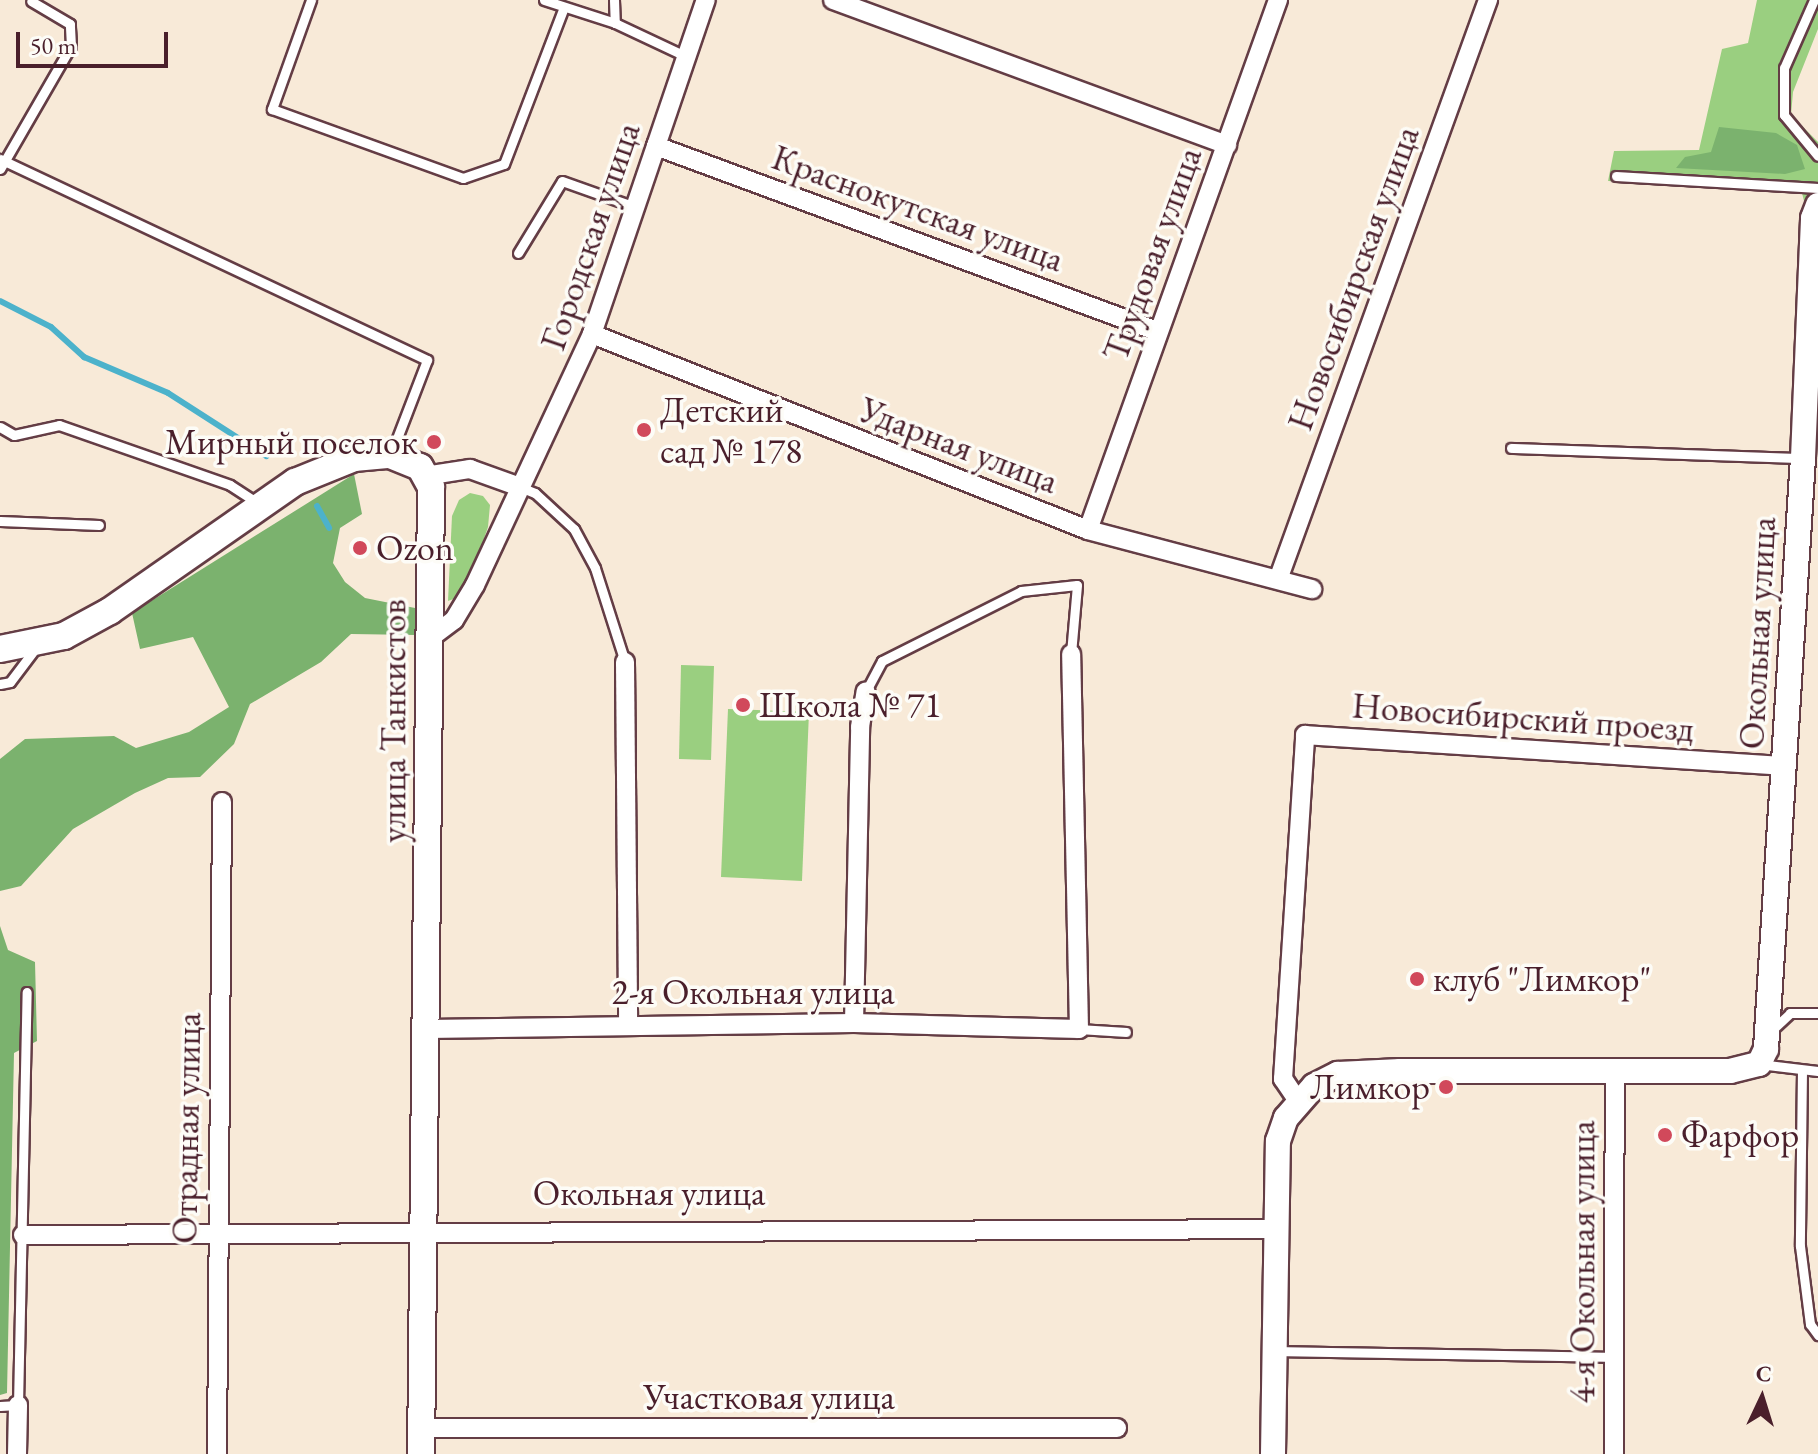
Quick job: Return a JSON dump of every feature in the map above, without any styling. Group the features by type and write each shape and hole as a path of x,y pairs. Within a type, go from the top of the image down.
{"main road":[{"path":"0,649 40,643 110,611 295,482 354,458 390,455 420,467 425,476"},
{"name":"улица Танкистов","path":"421,1441 431,487 425,476"}],"street":[{"name":"Городская улица","path":"430,638 454,620 592,334 706,0"},
{"path":"833,0 1227,145"},
{"name":"Трудовая улица","path":"1088,530 1278,0"},
{"name":"Новосибирская улица","path":"1279,577 1488,0"},
{"name":"Краснокутская улица","path":"656,146 1157,331"},
{"name":"Окольная улица","path":"1759,1064 1771,1032 1813,218 1818,205"},
{"name":"Ударная улица","path":"592,334 1088,530 1279,577 1312,589"},
{"path":"425,476 470,469 520,487"},
{"path":"1071,654 1079,1029"},
{"path":"625,662 628,1023"},
{"path":"854,1023 860,727 866,691"},
{"name":"Новосибирский проезд","path":"1298,1101 1283,1079 1305,735 1785,766"},
{"name":"Отрадная улица","path":"217,1454 222,802"},
{"name":"2-я Окольная улица","path":"427,1029 628,1023 854,1023 1079,1029"},
{"path":"1273,1454 1278,1141 1298,1101 1338,1074 1730,1071 1759,1064"},
{"name":"4-я Окольная улица","path":"1614,1454 1615,1071"},
{"name":"Окольная улица","path":"23,1235 1275,1229"},
{"path":"9,1406 17,1454"},
{"name":"Участковая улица","path":"421,1441 1117,1428"}],"lane":[{"path":"311,0 272,109 463,178 504,164 564,7"},
{"path":"544,0 615,23 685,56"},
{"path":"614,0 615,23"},
{"path":"1814,0 1784,68 1784,115 1818,156"},
{"path":"31,1 70,24 71,46 1,163 427,360 390,455"},
{"path":"1616,176 1818,188"},
{"path":"518,253 562,181 635,207"},
{"path":"0,427 14,435 59,425 230,485 261,505"},
{"path":"1511,448 1803,458"},
{"path":"520,487 535,493 574,529 595,568 625,662"},
{"path":"0,521 99,525"},
{"path":"866,691 882,661 1021,591 1077,585 1071,654"},
{"path":"0,684 10,682 40,643"},
{"path":"9,1406 23,1235 27,992"},
{"path":"1771,1032 1790,1013 1818,1013"},
{"path":"1079,1029 1126,1032"},
{"path":"1759,1064 1818,1071"},
{"path":"1802,1070 1800,1246 1810,1324 1818,1335"},
{"path":"1274,1351 1614,1357"}],"green space":[{"path":"1757,0 1818,0 1818,29 1793,92 1791,115 1818,142 1818,192 1804,201 1802,193 1790,188 1608,181 1614,151 1699,150 1722,49 1748,43"},
{"path":"1719,127 1776,133 1797,145 1805,169 1785,174 1676,168 1685,157 1711,152"},
{"path":"354,474 362,514 340,528 333,563 345,582 365,598 415,608 416,635 351,634 321,662 250,704 234,744 200,777 168,778 135,793 73,829 21,886 0,891 0,759 25,739 114,736 136,748 189,732 229,707 193,637 140,649 132,613"},
{"path":"470,493 483,496 490,505 488,527 472,573 456,598 448,601 452,516 459,500"},
{"path":"681,665 714,666 711,760 679,759"},
{"path":"728,709 809,712 802,881 721,877"},
{"path":"0,926 8,950 35,962 37,1041 14,1053 7,1393 0,1395"}],"waterway":[{"path":"0,301 51,327 84,357 168,393 266,456"},
{"path":"317,506 329,528"}],"place":[{"name":"Детский сад № 178","path":"644,430"},
{"name":"Мирный поселок","path":"434,442"},
{"name":"Ozon","path":"360,548"},
{"name":"Школа № 71","path":"743,705"},
{"name":"клуб \"Лимкор\"","path":"1417,979"},
{"name":"Лимкор","path":"1446,1087"},
{"name":"Фарфор","path":"1665,1135"}]}
